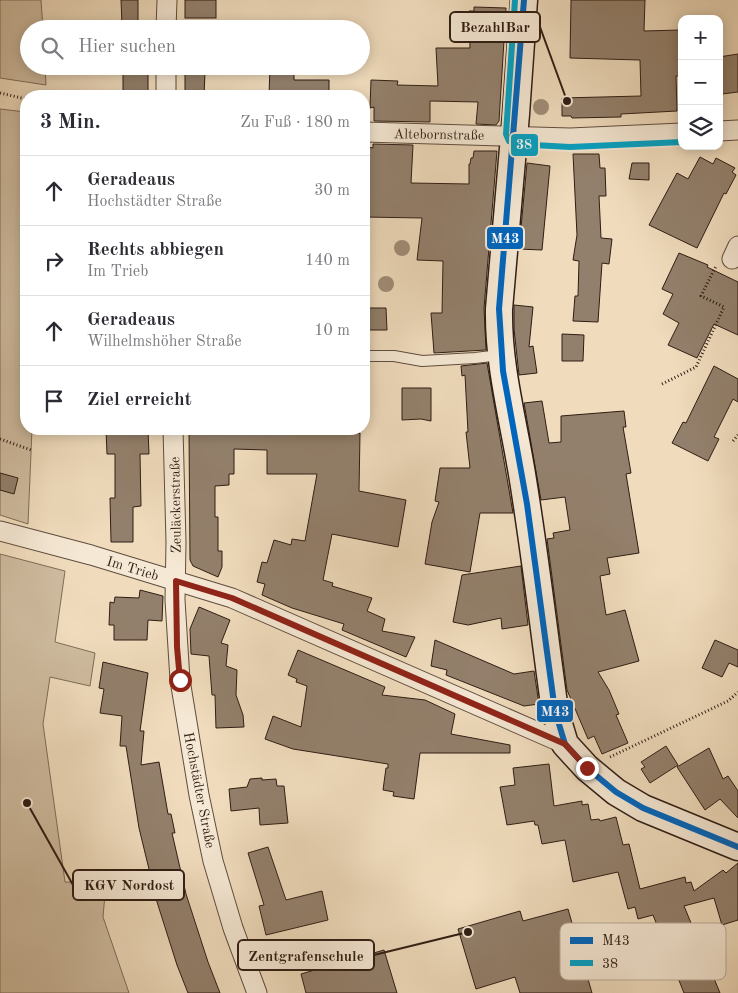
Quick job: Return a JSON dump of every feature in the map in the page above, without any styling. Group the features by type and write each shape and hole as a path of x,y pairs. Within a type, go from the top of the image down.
{"main road":[{"path":"524,0 515,135 499,309 500,355 522,475 555,711 565,744 587,768 616,792 643,808 738,848"}],"street":[{"path":"166,20 167,0"},
{"path":"166,75 166,90"},
{"path":"723,131 738,130"},
{"name":"Altebornstraße","path":"370,132 570,138 678,133"},
{"name":"Zeuläckerstraße","path":"173,435 176,581"},
{"name":"Im Trieb","path":"0,531 91,555 232,598 565,744"},
{"name":"Hochstädter Straße","path":"176,581 179,672 199,795 213,861 230,920 257,993"}],"lane":[{"path":"370,356 394,356 422,362 500,355"}],"path":[{"path":"0,93 20,98"},
{"path":"662,384 696,367 724,307 701,296 721,256 735,252"},
{"path":"733,441 738,435"},
{"path":"0,439 31,450"},
{"path":"587,768 728,701 738,692"}],"shaded area":[{"path":"0,0 41,0 42,20 20,20 20,75 45,75 46,85 0,78"},
{"path":"0,109 20,111 20,435 32,435 28,524 0,515"},
{"path":"0,554 65,571 55,642 95,653 90,686 50,677 43,724 65,882 106,883 103,917 129,993 0,993"}],"building":[{"path":"121,0 138,0 138,20 122,20"},
{"path":"185,0 216,0 216,18 185,18"},
{"path":"571,0 645,0 644,31 678,30 677,111 621,114 621,117 572,118 571,116 562,116 562,98 641,96 640,60 570,58"},
{"path":"474,7 506,8 499,121 496,125 476,124 478,102 430,101 430,122 374,121 374,107 370,108 371,80 398,81 397,85 438,86 436,48 470,48 469,11 474,11"},
{"path":"738,54 738,92 723,94 723,56"},
{"path":"123,75 148,75 148,90 123,90"},
{"path":"185,75 205,75 204,90 185,90"},
{"path":"270,75 294,75 294,80 329,80 329,90 269,90"},
{"path":"373,144 413,145 411,183 469,184 469,164 471,158 473,158 474,151 497,151 484,308 486,350 434,353 431,313 442,313 443,261 417,260 422,218 370,217 370,148 373,148"},
{"path":"573,154 599,154 600,168 605,168 606,196 599,196 601,238 612,239 609,264 602,263 598,322 573,321 575,296 578,296 579,261 573,260 577,235"},
{"path":"700,157 713,164 716,158 735,168 732,172 736,175 726,194 724,193 697,248 649,225 677,173 688,179"},
{"path":"527,163 550,166 542,250 519,249"},
{"path":"632,163 649,163 649,180 629,179"},
{"path":"679,253 708,265 707,267 738,282 738,335 714,324 697,358 668,345 679,323 663,314 673,294 662,289"},
{"path":"514,305 533,307 529,347 533,346 537,373 519,375 514,329"},
{"path":"370,308 386,308 387,330 370,330"},
{"path":"562,334 584,335 583,361 562,361"},
{"path":"487,363 513,513 480,513 470,572 425,564 432,522 439,502 435,501 440,468 470,468 466,432 468,432 465,375 462,376 461,366"},
{"path":"714,366 738,379 738,402 733,399 714,437 719,439 708,461 672,443 683,422 686,423"},
{"path":"402,388 431,388 431,421 421,419 402,420"},
{"path":"542,401 549,443 561,442 561,416 624,411 626,427 623,427 631,473 626,474 639,553 607,558 610,574 600,576 606,615 625,610 639,661 598,672 609,690 619,714 616,715 628,743 602,754 594,736 588,739 567,690 547,539 554,538 553,533 570,530 565,497 541,500 524,403"},
{"path":"106,435 148,435 149,454 140,454 141,506 133,507 133,542 111,542 110,498 115,498 115,454 107,454"},
{"path":"189,435 360,435 359,491 406,500 398,547 332,534 323,580 333,583 332,586 372,598 367,611 385,619 382,631 415,637 406,657 342,630 344,624 292,608 262,595 265,584 257,582 262,562 267,563 274,540 291,545 292,539 305,541 317,474 267,474 267,450 234,449 234,474 229,474 229,485 215,486 215,517 218,517 218,551 222,551 222,567 218,577 193,566 190,560"},
{"path":"0,473 18,478 14,494 0,490"},
{"path":"521,566 528,625 502,629 501,618 468,625 453,622 462,575"},
{"path":"140,590 163,596 162,621 148,620 147,640 114,640 114,625 109,625 110,602 114,603 115,597 139,598"},
{"path":"199,607 230,620 221,643 228,645 226,666 237,670 236,695 243,715 244,727 216,728 215,695 212,695 209,656 191,654 190,629"},
{"path":"435,640 514,674 534,671 539,704 524,706 446,675 447,670 431,666"},
{"path":"715,640 738,650 738,667 729,663 722,677 702,668"},
{"path":"298,650 385,687 382,695 425,700 455,714 451,734 510,745 510,753 420,753 414,799 393,796 394,792 383,790 388,764 293,749 265,739 273,716 301,727 307,686 296,682 297,679 288,675"},
{"path":"103,662 148,673 140,731 144,731 141,765 159,762 168,814 171,814 175,833 172,833 186,894 220,993 188,993 177,965 157,902 139,828 126,746 120,746 122,716 100,713 104,689 99,688"},
{"path":"666,746 678,765 650,783 641,769 645,767 641,762"},
{"path":"709,748 723,779 728,776 738,791 738,818 720,799 705,810 677,767"},
{"path":"549,764 554,806 582,801 582,805 588,804 591,820 599,819 600,821 616,817 623,845 629,844 640,889 685,877 686,883 691,882 694,891 723,870 726,873 738,863 738,920 726,924 721,923 714,898 684,906 691,923 656,923 653,915 638,919 635,907 628,909 618,872 573,882 565,840 542,844 538,825 535,825 534,821 507,825 500,787 515,785 513,768"},
{"path":"262,778 262,780 276,779 277,786 284,786 288,823 260,825 259,808 231,811 229,789 247,787 250,779"},
{"path":"268,847 286,900 322,891 328,920 266,935 259,906 264,905 248,853"},
{"path":"568,909 572,923 560,923 560,980 588,980 592,993 520,993 515,977 476,989 458,929 520,911 523,921"},
{"path":"384,950 397,993 306,993 301,974"},
{"path":"679,980 715,980 720,993 684,993"}],"transit line":[{"name":"38","path":"515,0 506,134 509,141 515,144 570,147 678,142"},
{"name":"M43","path":"524,0 499,309 503,371 527,504 555,711 565,744 587,768 616,792 643,808 738,847"}],"place":[{"name":"BezahlBar","path":"567,101"},
{"name":"KGV Nordost","path":"27,803"},
{"name":"Zentgrafenschule","path":"468,932"}],"route":[{"path":"180,680 175,600 176,581 232,598 565,744 587,768"}]}
